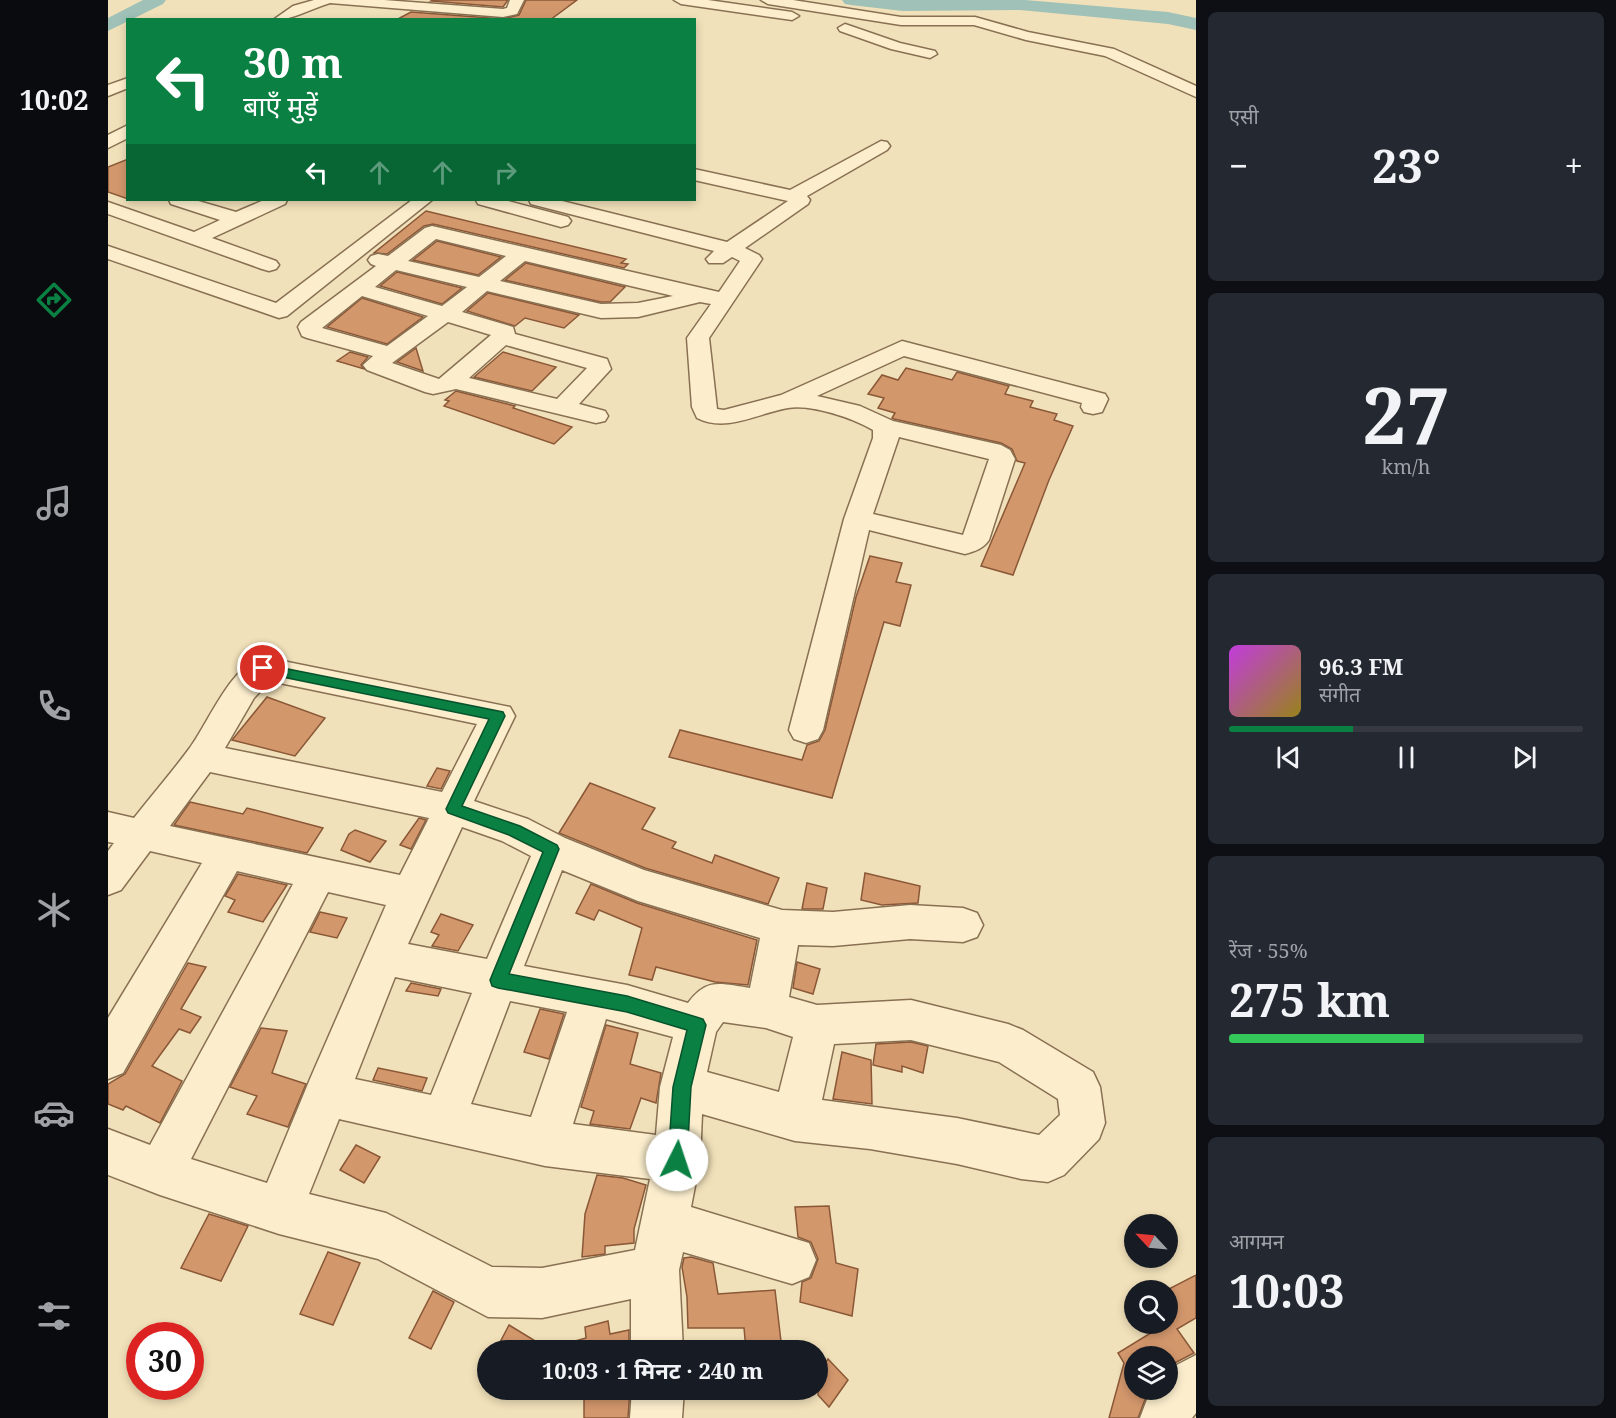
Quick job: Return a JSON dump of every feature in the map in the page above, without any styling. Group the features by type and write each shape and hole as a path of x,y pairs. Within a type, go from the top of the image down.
{"street":[{"path":"273,18 292,7 315,0"},
{"path":"282,18 298,9 330,0 455,5 508,12 512,11 516,1"},
{"path":"681,0 814,19 896,46 930,54"},
{"path":"768,0 901,21 975,21 1026,36 1109,52 1196,93"},
{"path":"442,18 455,5"},
{"path":"896,46 920,30 901,21"},
{"path":"108,91 126,83"},
{"path":"108,97 126,89"},
{"path":"108,128 126,130"},
{"path":"108,143 126,131"},
{"path":"793,196 881,146"},
{"path":"494,201 574,210 732,239 756,234 801,203 799,198 793,196 696,174"},
{"path":"111,209 135,201"},
{"path":"181,201 237,219"},
{"path":"195,239 276,201"},
{"path":"108,252 279,312 422,201"},
{"path":"542,201 574,210"},
{"path":"111,209 269,265"},
{"path":"542,233 574,210"},
{"path":"392,354 310,331 309,327 394,264 432,232 715,298"},
{"path":"732,239 752,259 715,298 698,338 706,413 716,418 790,400 902,348 1096,399 1093,407"},
{"path":"351,254 601,311 654,308 715,298"},
{"path":"360,289 447,313 505,332 446,385 433,387 375,367 447,313 521,254"},
{"path":"502,337 599,364 599,369 561,409"},
{"path":"452,381 596,416"},
{"path":"790,400 870,416 885,427 993,450 1001,454 1002,459 975,540 972,543 965,545 858,519"},
{"path":"806,730 858,519 885,438 885,427"},
{"path":"108,879 125,830 202,757 243,690 263,668 496,714 497,718 410,894 382,957 279,1210"},
{"path":"202,757 453,809 514,830 552,849 638,885 782,927 833,929 910,922 963,925"},
{"path":"125,830 410,894"},
{"path":"443,1120 552,849"},
{"path":"108,1058 228,853"},
{"path":"160,1172 318,873"},
{"path":"766,1009 782,927"},
{"path":"382,957 627,1004 697,1025"},
{"path":"545,1143 592,997"},
{"path":"657,1340 656,1270 677,1160 682,1087 697,1025 713,1002 766,1009 817,1025 911,1020 1008,1044 1078,1087 1083,1123 1048,1159 1021,1156 957,1141 870,1127 795,1119 682,1087"},
{"path":"795,1119 817,1025"},
{"path":"325,1094 545,1143 677,1160"},
{"path":"108,1152 160,1172 279,1210 386,1237 488,1292 542,1293 656,1270"},
{"path":"666,1223 792,1260"},
{"path":"1166,1418 1174,1397 1196,1381"},
{"path":"656,1418 657,1400"}],"building":[{"path":"508,0 503,7 431,1"},
{"path":"526,0 577,0 553,18 507,18 519,15"},
{"path":"411,12 490,18 400,18"},
{"path":"126,160 126,198 108,192 108,167"},
{"path":"426,211 626,259 621,263 628,264 624,268 433,224 424,226 387,254 374,253"},
{"path":"437,241 501,257 478,275 413,260"},
{"path":"526,263 625,287 610,302 601,302 505,280"},
{"path":"397,272 462,288 442,304 380,286"},
{"path":"488,293 579,315 564,328 525,318 515,326 467,311"},
{"path":"362,298 423,317 387,344 327,327"},
{"path":"416,348 423,371 397,362"},
{"path":"350,352 368,357 361,365 364,369 337,361"},
{"path":"503,352 556,367 532,391 474,377"},
{"path":"906,368 952,380 957,372 1009,386 1005,394 1033,401 1030,407 1057,414 1054,420 1073,426 1049,480 1013,575 981,566 1025,463 1017,461 1012,449 1001,443 894,419 892,418 895,413 878,408 884,398 868,394 882,375 898,380"},
{"path":"456,391 515,406 513,408 572,427 554,444 444,406 449,401 445,400"},
{"path":"870,556 902,563 896,582 911,585 900,626 884,622 832,798 669,757 680,730 802,760 807,745 819,741 825,730 856,597"},
{"path":"267,697 325,718 295,756 232,740"},
{"path":"437,768 450,771 441,789 427,786"},
{"path":"590,783 655,808 642,829 676,842 672,848 712,863 715,855 779,878 768,904 645,868 559,833"},
{"path":"190,802 243,814 247,808 323,828 307,853 174,825"},
{"path":"419,818 426,820 411,849 400,845"},
{"path":"355,830 386,841 370,862 341,850 349,834"},
{"path":"865,873 920,886 918,903 882,905 861,900"},
{"path":"238,874 287,885 263,922 228,912 235,900 225,896"},
{"path":"807,883 827,888 823,909 802,909"},
{"path":"591,884 637,903 757,940 748,985 715,982 656,967 652,980 629,975 642,928 599,910 594,920 576,913"},
{"path":"320,912 347,918 337,938 310,932"},
{"path":"441,914 473,925 458,951 432,946 439,935 431,932"},
{"path":"797,962 820,969 813,994 793,988"},
{"path":"188,963 206,967 181,1009 201,1017 190,1033 179,1029 152,1066 182,1081 160,1123 126,1106 123,1110 108,1104 108,1084 125,1074"},
{"path":"411,983 441,989 438,996 406,991"},
{"path":"540,1009 564,1014 549,1059 524,1052"},
{"path":"606,1025 638,1033 630,1064 661,1073 656,1103 641,1098 630,1129 590,1124 594,1111 581,1107"},
{"path":"261,1028 287,1031 272,1073 306,1084 288,1127 247,1114 257,1096 230,1087"},
{"path":"911,1042 928,1046 923,1073 902,1066 902,1072 873,1065 876,1044"},
{"path":"842,1052 871,1060 872,1104 833,1099"},
{"path":"378,1068 427,1078 422,1091 373,1080"},
{"path":"356,1145 380,1157 364,1183 340,1170"},
{"path":"597,1175 623,1178 646,1185 634,1229 634,1243 605,1246 605,1254 582,1257 585,1214"},
{"path":"829,1206 836,1263 858,1269 852,1316 800,1302 802,1282 811,1278 818,1259 811,1242 798,1237 795,1207"},
{"path":"209,1214 248,1226 221,1281 181,1268"},
{"path":"328,1252 360,1263 333,1325 300,1314"},
{"path":"691,1257 713,1263 718,1294 775,1290 781,1340 745,1340 744,1328 688,1328 687,1297 682,1267 684,1258"},
{"path":"1196,1275 1196,1318 1178,1328 1178,1284"},
{"path":"433,1291 454,1302 431,1349 409,1338"},
{"path":"608,1321 610,1334 629,1330 629,1340 579,1340 586,1338 585,1327"},
{"path":"509,1325 534,1340 501,1340"},
{"path":"1178,1330 1194,1353 1178,1361 1178,1346 1129,1346 1149,1334 1178,1334"},
{"path":"1124,1349 1124,1363 1118,1353"},
{"path":"828,1359 848,1380 829,1407 823,1400 828,1400"},
{"path":"1124,1363 1124,1400 1145,1400 1138,1418 1109,1418"},
{"path":"584,1400 629,1400 628,1418 584,1418"}],"waterway":[{"path":"108,25 157,0"},
{"path":"851,0 903,6 1020,5 1168,18 1196,24"}],"route":[{"path":"263,668 498,716 453,809 514,830 552,849 498,980 627,1004 697,1025 682,1087 677,1160"}]}
